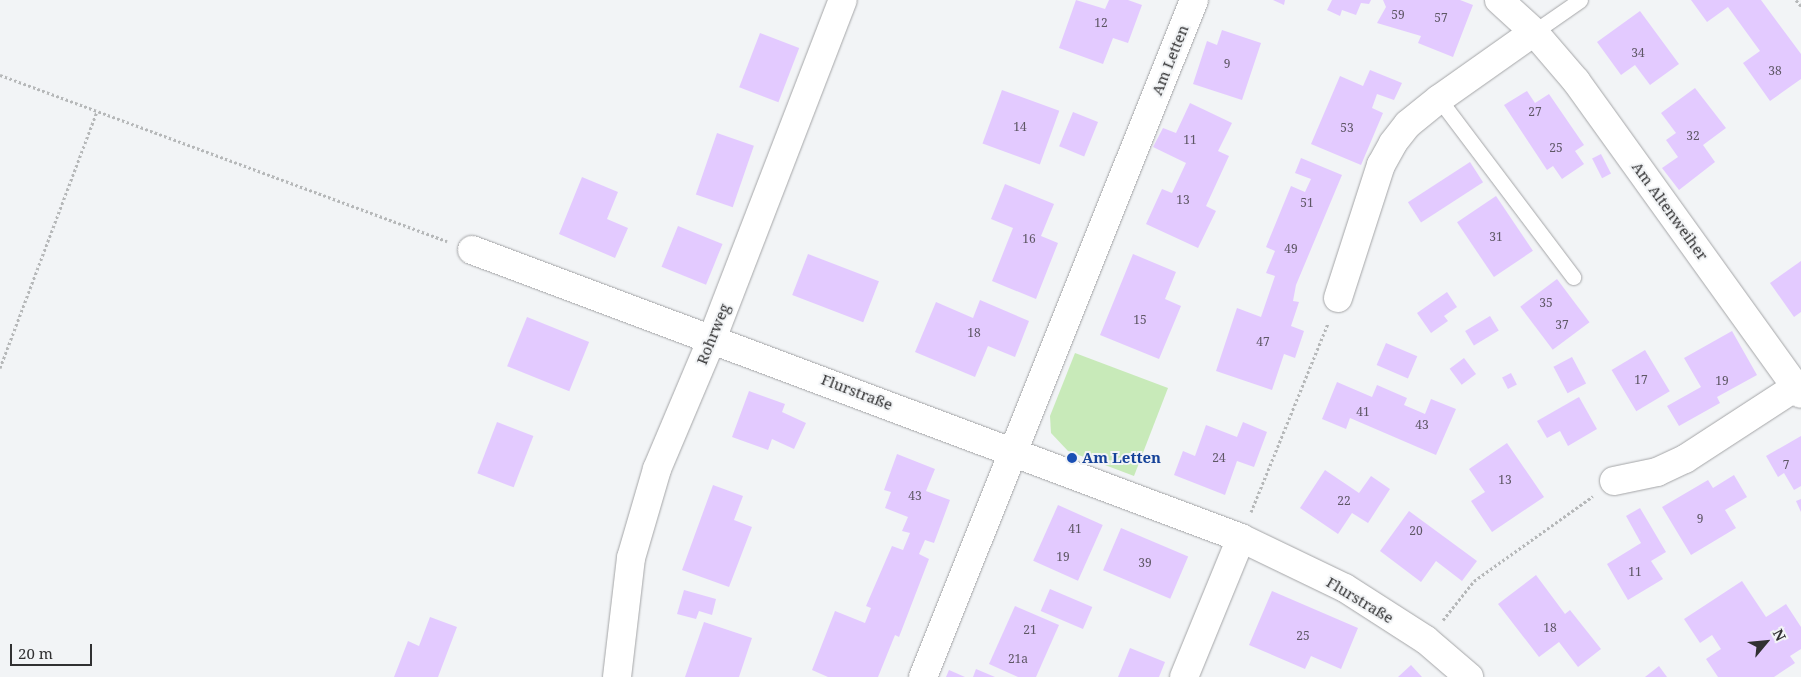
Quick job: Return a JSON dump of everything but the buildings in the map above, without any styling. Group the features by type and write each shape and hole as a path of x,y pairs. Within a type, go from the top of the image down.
{"street":[{"name":"Rohrweg","path":"618,677 631,558 639,525 657,469 712,339 843,0"},
{"name":"Am Letten","path":"923,677 1011,453 1194,0"},
{"name":"Am Altenweiher","path":"1499,0 1534,32 1576,82 1798,391"},
{"path":"1338,298 1381,165 1408,124 1439,99 1534,32"},
{"name":"Flurstraße","path":"472,250 875,399 1011,453 1241,538 1345,588 1426,640 1469,677"},
{"path":"1614,481 1657,472 1685,459 1798,391"},
{"path":"1184,677 1241,538"}],"lane":[{"path":"1534,32 1580,0"},
{"path":"1439,99 1573,277"}],"path":[{"path":"1796,0 1801,6"},
{"path":"0,75 472,250"},
{"path":"0,368 97,111"},
{"path":"1241,538 1338,298"},
{"path":"1426,640 1474,581 1614,481"}],"green space":[{"path":"1075,353 1168,388 1134,476 1068,451 1051,433 1050,416"}],"place":[{"name":"Am Letten","path":"1072,458"}]}
